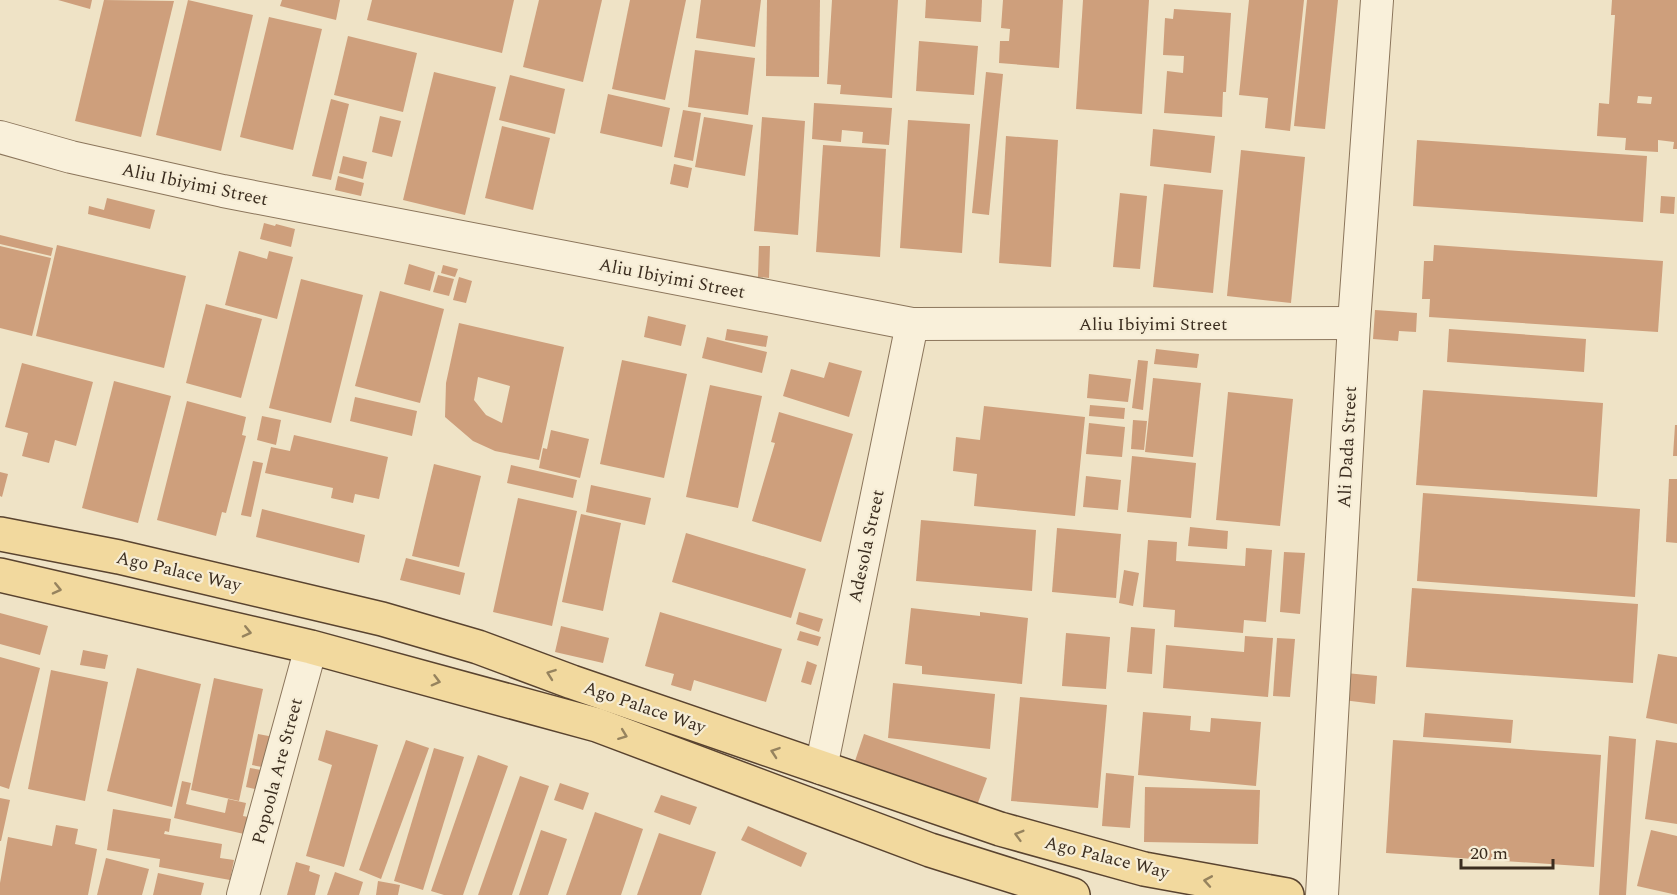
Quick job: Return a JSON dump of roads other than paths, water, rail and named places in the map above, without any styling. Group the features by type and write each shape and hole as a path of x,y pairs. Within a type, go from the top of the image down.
{"main road":[{"name":"Ago Palace Way","path":"0,534 119,557 382,618 478,647 572,682 1000,829 1144,869 1287,895"},
{"name":"Ago Palace Way","path":"0,576 311,647 597,725 930,850 1073,895"}],"street":[{"name":"Ali Dada Street","path":"1322,895 1354,323 1377,0"},
{"name":"Aliu Ibiyimi Street","path":"0,137 71,157 223,191 912,324 1354,323"},
{"name":"Adesola Street","path":"821,768 912,324"},
{"name":"Popoola Are Street","path":"243,895 311,647"}]}
